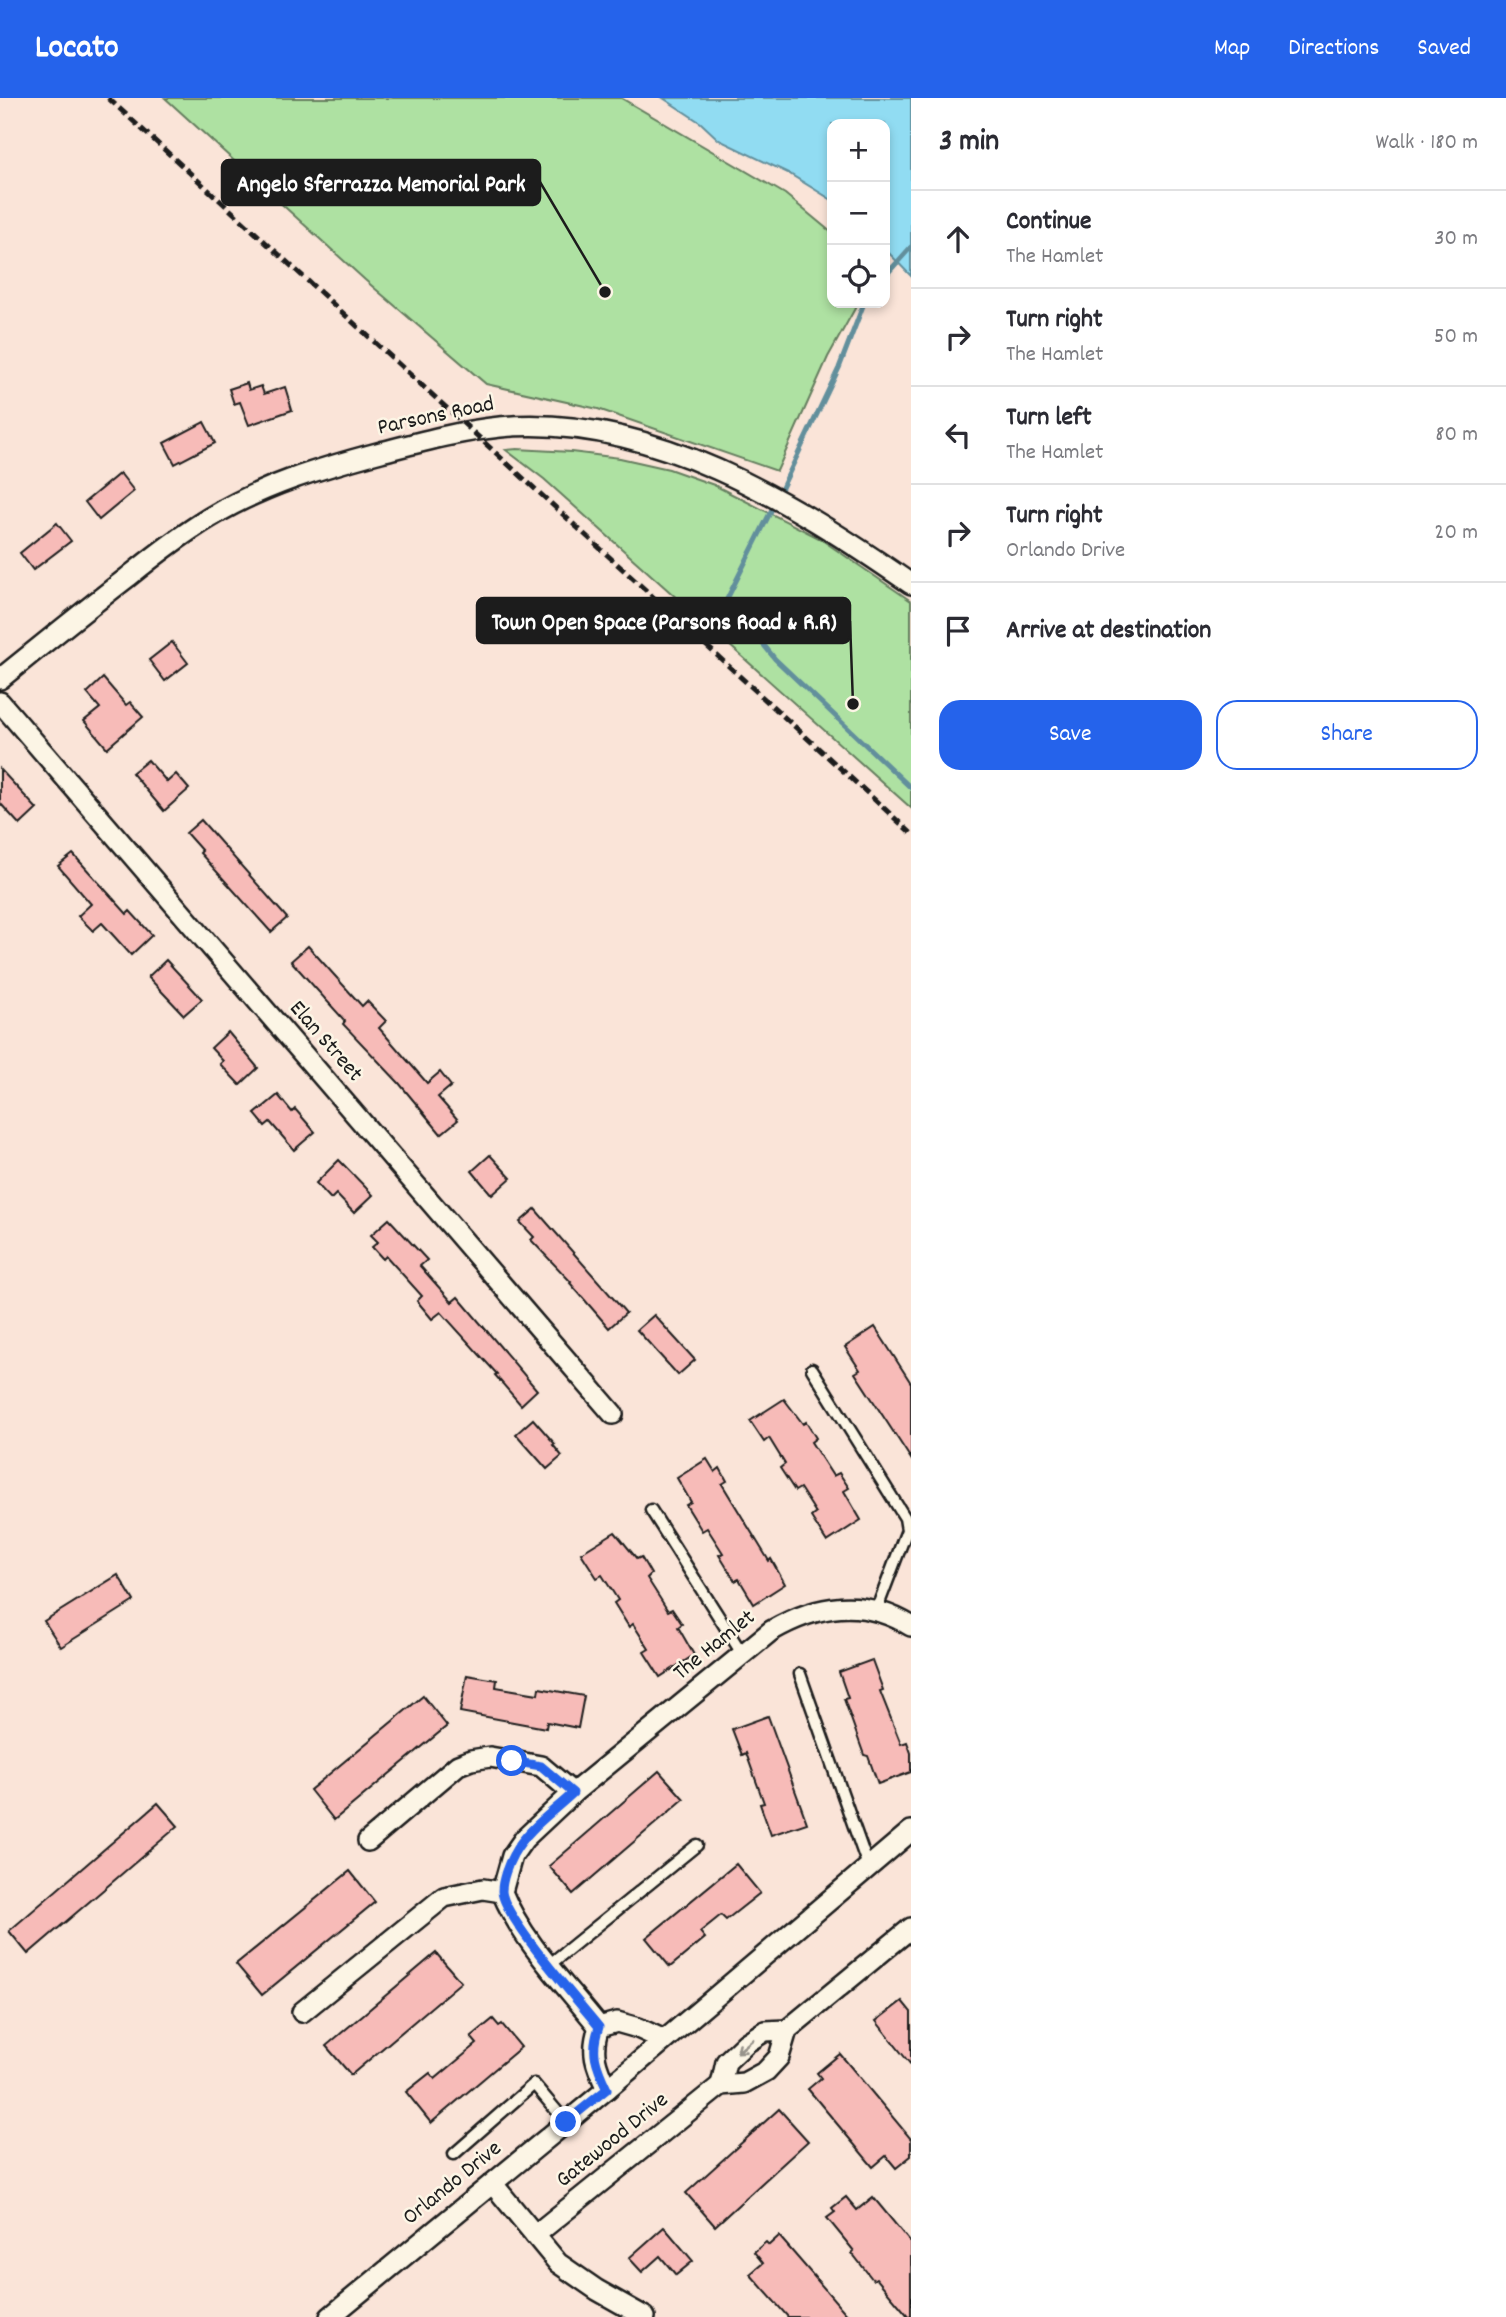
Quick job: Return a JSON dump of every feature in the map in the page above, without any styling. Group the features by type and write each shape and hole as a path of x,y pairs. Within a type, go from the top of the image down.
{"street":[{"name":"Parsons Road","path":"0,679 138,569 207,519 277,483 400,447 500,427 535,426 581,430 644,443 709,466 789,505 861,549 911,584"},
{"name":"Elan Street","path":"0,702 613,1414"},
{"name":"The Hamlet","path":"502,1892 512,1856 524,1839 573,1793 771,1631 810,1612 847,1606 876,1611 911,1626"},
{"path":"368,1841 458,1766 471,1760 490,1757 541,1766 573,1793"},
{"path":"599,2027 593,2042 597,2067 607,2089 911,1831"},
{"path":"302,2012 444,1898 484,1889 502,1892 510,1912 530,1943 599,2027"},
{"name":"Gatewood Drive","path":"535,2235 721,2085 744,2083 766,2071 779,2057 787,2031 911,1928"},
{"path":"599,2027 617,2022 664,2040"},
{"name":"Gatewood Drive","path":"721,2085 726,2062 746,2043 765,2031 787,2031"},
{"name":"Orlando Drive","path":"330,2317 607,2089"},
{"path":"493,2184 558,2263 597,2290 645,2317"}],"lane":[{"path":"812,1368 905,1518 909,1533 876,1611"},
{"path":"651,1510 743,1655"},
{"path":"800,1674 868,1866"},
{"path":"550,1965 697,1845"},
{"path":"454,2154 534,2084 566,2122"}],"green space":[{"path":"165,98 621,98 785,194 827,229 827,308 855,308 828,357 777,471 598,409 486,384 365,280"},
{"path":"506,450 620,458 669,469 714,485 819,538 911,601 911,808 544,479"}],"water":[{"path":"663,98 911,98 911,276 890,254 890,119 827,119 827,197 788,173 719,140 701,123"}],"building":[{"path":"247,383 249,390 261,386 264,394 285,387 292,410 249,425 240,402 234,404 229,389"},
{"path":"204,422 215,443 175,464 164,443"},
{"path":"120,473 134,491 99,520 85,502"},
{"path":"57,523 71,541 33,570 20,553"},
{"path":"172,642 188,663 165,681 149,660"},
{"path":"103,678 126,705 130,702 143,717 107,748 84,721 100,708 87,693"},
{"path":"148,760 167,782 176,774 189,789 164,811 132,773"},
{"path":"0,769 37,809 20,825 0,803"},
{"path":"201,820 287,918 271,932 200,853 202,851 186,833"},
{"path":"73,854 127,914 130,911 152,935 131,955 102,923 93,931 78,916 91,904 58,866"},
{"path":"308,946 362,1006 367,1001 386,1021 379,1028 427,1083 440,1072 451,1086 438,1097 458,1120 441,1134 291,961"},
{"path":"166,960 202,999 184,1015 148,977"},
{"path":"228,1032 258,1068 240,1085 220,1064 223,1061 211,1048"},
{"path":"278,1095 292,1112 295,1109 315,1132 294,1150 270,1122 265,1126 255,1114"},
{"path":"490,1155 511,1178 492,1195 472,1171"},
{"path":"339,1160 373,1195 354,1213 336,1194 331,1199 316,1183"},
{"path":"535,1209 626,1313 609,1328 531,1240 534,1237 520,1222"},
{"path":"389,1219 427,1260 420,1266 452,1302 458,1297 537,1390 521,1405 441,1312 432,1319 417,1301 422,1296 386,1256 383,1259 372,1247 378,1242 371,1235"},
{"path":"654,1315 695,1360 678,1375 637,1330"},
{"path":"875,1327 911,1383 911,1459 855,1373 860,1370 845,1347"},
{"path":"784,1399 803,1424 806,1422 816,1438 811,1442 833,1476 839,1473 849,1488 844,1491 861,1520 827,1542 811,1517 816,1513 800,1488 795,1491 780,1468 785,1464 769,1438 764,1442 750,1421"},
{"path":"533,1419 562,1456 547,1469 516,1434"},
{"path":"707,1459 715,1472 720,1468 727,1481 722,1484 785,1584 754,1604 739,1579 735,1581 719,1555 723,1553 707,1528 702,1531 686,1505 691,1502 677,1478"},
{"path":"615,1532 637,1559 641,1557 651,1574 647,1578 668,1611 672,1609 682,1624 678,1627 694,1655 660,1677 644,1652 649,1649 633,1624 629,1627 614,1603 618,1600 602,1575 597,1578 581,1553"},
{"path":"118,1575 134,1601 61,1647 44,1621"},
{"path":"872,1660 883,1690 880,1691 901,1744 907,1742 911,1753 911,1772 878,1784 868,1756 864,1755 844,1699 848,1698 839,1672"},
{"path":"467,1675 497,1680 496,1687 538,1694 539,1688 584,1696 578,1728 547,1722 546,1728 460,1712"},
{"path":"423,1696 447,1726 334,1820 310,1790"},
{"path":"768,1716 807,1823 771,1835 760,1804 764,1803 746,1753 742,1755 732,1729"},
{"path":"659,1771 684,1799 573,1894 549,1866"},
{"path":"158,1803 178,1826 28,1954 9,1931"},
{"path":"736,1864 760,1893 726,1920 721,1915 700,1932 705,1938 670,1967 646,1938"},
{"path":"350,1871 375,1902 262,1995 236,1964"},
{"path":"436,1953 461,1982 351,2075 326,2046"},
{"path":"902,2001 911,2012 911,2065 876,2021"},
{"path":"493,2019 499,2026 502,2024 521,2047 431,2123 406,2092 430,2073 435,2079 477,2044 471,2037"},
{"path":"840,2054 911,2139 911,2156 896,2168 886,2156 873,2167 808,2089 821,2078 817,2073"},
{"path":"779,2109 808,2141 715,2226 686,2193"},
{"path":"846,2197 857,2210 873,2197 911,2243 911,2317 876,2278 873,2280 827,2218 835,2212 832,2208"},
{"path":"664,2227 693,2261 676,2275 660,2256 642,2272 629,2258"},
{"path":"779,2236 849,2317 788,2317 750,2274 763,2263 754,2252 766,2242 769,2245"}],"waterway":[{"path":"890,270 911,247"},
{"path":"779,494 839,368 862,308"},
{"path":"775,503 727,599 775,659 911,788"}],"railway":[{"path":"108,98 911,833"}],"place":[{"name":"Angelo Sferrazza Memorial Park","path":"605,292"},
{"name":"Town Open Space (Parsons Road & R.R)","path":"853,704"}],"route":[{"path":"512,1761 541,1766 573,1793 524,1839 512,1856 502,1892 510,1912 530,1943 599,2027 593,2042 597,2067 607,2089 566,2122"}]}
